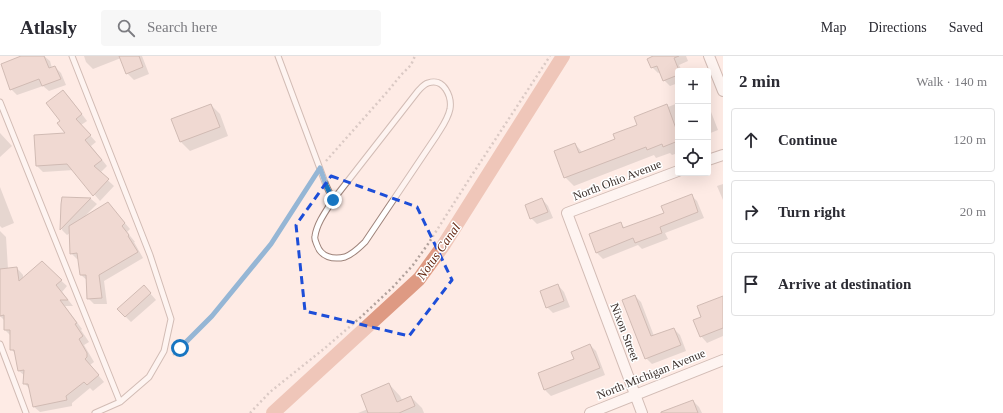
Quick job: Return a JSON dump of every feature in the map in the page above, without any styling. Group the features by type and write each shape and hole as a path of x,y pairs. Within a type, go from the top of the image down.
{"street":[{"path":"709,56 723,91"},
{"path":"711,159 723,154"},
{"name":"North Ohio Avenue","path":"584,260 567,213 675,172"},
{"name":"Nixon Street","path":"584,260 642,413"},
{"name":"North Michigan Avenue","path":"590,413 723,360"}],"lane":[{"path":"72,56 150,255 171,318 164,351 149,377 120,402 95,413"},
{"path":"278,56 333,200"},
{"path":"429,82 436,82 443,85 448,92 450,100 450,110 446,121 365,242 354,252 345,257 334,258 324,256 318,250 314,238 317,227 333,200 421,88 429,82"},
{"path":"0,102 120,402"},
{"path":"0,344 26,413"}],"path":[{"path":"170,357 212,316 271,244 320,168 411,65 414,56"},
{"path":"250,413 270,392 362,316 393,287 413,265 550,56"}],"highlighted area":[{"path":"331,176 417,207 452,280 409,336 305,311 296,225"}],"building":[{"path":"21,56 44,56 49,68 55,66 61,79 42,86 39,79 10,90 1,64"},
{"path":"119,56 139,56 143,67 126,74"},
{"path":"653,56 679,56 674,58 678,68 675,68 675,76 663,81 657,66 651,68 647,59"},
{"path":"63,90 82,114 76,119 91,135 85,140 102,160 94,166 109,179 93,196 67,164 36,166 34,135 65,133 57,123 60,121 46,103"},
{"path":"211,104 220,127 180,142 171,119"},
{"path":"667,104 675,126 675,142 663,147 662,144 647,150 646,147 564,178 554,151 575,143 579,153 615,139 613,134 637,125 634,117"},
{"path":"692,194 698,212 660,227 662,233 635,243 633,238 596,253 589,234 621,222 623,228 664,213 661,206"},
{"path":"62,197 91,198 60,230 61,204"},
{"path":"542,198 548,212 530,219 525,205"},
{"path":"108,202 125,223 122,226 129,235 128,236 138,252 99,275 102,298 87,299 86,275 80,275 77,253 70,254 69,226"},
{"path":"42,261 62,280 56,285 68,300 60,300 77,323 75,324 83,336 79,339 87,353 87,357 85,359 99,375 87,385 84,382 66,396 67,400 33,407 28,384 23,384 24,370 18,371 14,350 10,350 10,330 4,330 4,315 0,316 0,269 17,267 19,281"},
{"path":"558,284 564,301 546,308 540,291"},
{"path":"144,285 151,293 125,317 117,309"},
{"path":"635,295 651,336 674,328 681,345 645,359 622,300"},
{"path":"723,296 723,328 700,337 693,320 701,317 697,306"},
{"path":"590,344 600,368 544,390 538,373 574,359 571,352"},
{"path":"389,383 397,402 411,396 415,406 399,413 368,413 361,395"},
{"path":"693,400 698,413 661,413 661,412"}],"waterway":[{"name":"Notus Canal","path":"273,413 419,279 443,246 563,56"}],"route":[{"path":"180,348 212,316 271,244 320,168 333,200"}]}
